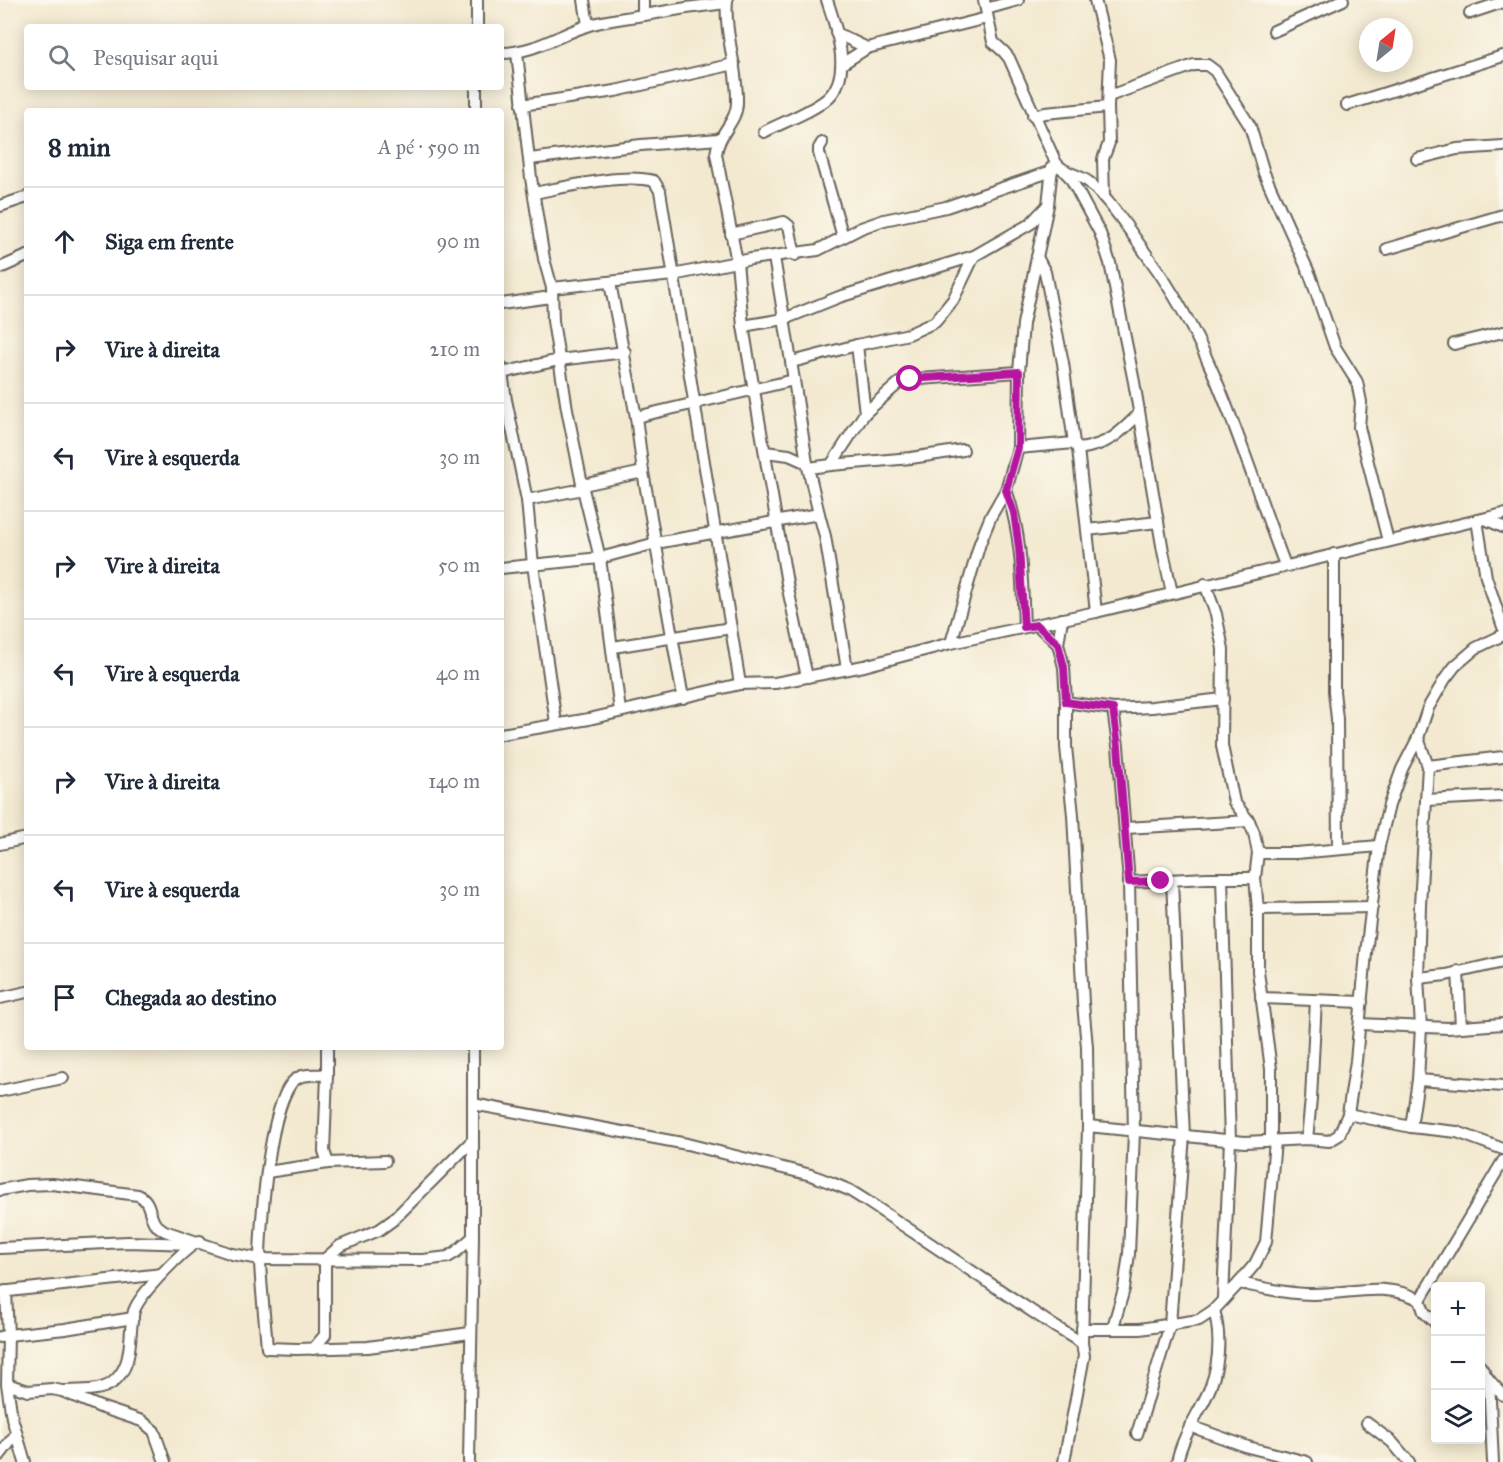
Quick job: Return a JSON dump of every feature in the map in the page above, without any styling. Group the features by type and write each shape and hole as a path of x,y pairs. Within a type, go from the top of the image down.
{"street":[{"path":"477,0 477,24"},
{"path":"584,0 588,25"},
{"path":"643,0 643,15"},
{"path":"764,132 829,97 839,81 842,64 826,0"},
{"path":"842,64 867,48 1018,0"},
{"path":"1095,0 1109,50 1109,143 1103,159 1104,197"},
{"path":"1274,31 1343,0"},
{"path":"504,53 517,53 542,45 588,25 727,2 738,103 736,112 719,139 716,153 737,262 743,326 792,610 807,677"},
{"path":"1470,13 1503,2"},
{"path":"985,9 993,42 1009,58 1053,158 1059,167 1083,178 1104,197 1174,294 1222,397 1285,565"},
{"path":"836,33 867,48"},
{"path":"517,53 534,193 551,293 559,360 583,487 600,558 620,711"},
{"path":"1347,105 1503,57"},
{"path":"522,105 615,91 734,64"},
{"path":"1033,116 1108,101 1194,65 1202,64 1215,71 1250,126 1264,173 1310,274 1337,352 1357,382 1361,402 1359,427 1388,541"},
{"path":"476,90 476,108"},
{"path":"530,159 641,145 719,139"},
{"path":"822,143 819,153 843,237"},
{"path":"1417,159 1457,149 1503,146"},
{"path":"951,644 980,543 991,516 1006,490 1018,448 1019,372 1025,314 1048,205 1053,158"},
{"path":"504,303 551,293 818,250 884,220 946,207 1052,171"},
{"path":"1065,171 1094,221 1105,247 1120,311 1172,593"},
{"path":"534,193 595,182 645,179 654,181 660,191 740,684"},
{"path":"0,206 24,198"},
{"path":"743,326 784,319 829,300 974,256 1030,224 1048,205"},
{"path":"1387,249 1503,214"},
{"path":"731,234 784,222 789,225 795,255"},
{"path":"792,362 909,334 934,322 953,300 974,256"},
{"path":"0,268 24,257"},
{"path":"774,257 808,466 825,536 847,669"},
{"path":"1037,257 1045,272 1063,363 1076,446 1096,612"},
{"path":"610,283 625,352 643,472 683,698"},
{"path":"1454,344 1503,332"},
{"path":"856,345 865,413"},
{"path":"504,369 625,352"},
{"path":"831,465 865,413 898,382 1019,372"},
{"path":"636,417 794,380"},
{"path":"504,404 527,500 533,565 556,723"},
{"path":"1018,448 1094,447 1110,441 1139,414"},
{"path":"765,452 789,455 808,466 911,458 963,450"},
{"path":"527,500 643,472"},
{"path":"1006,490 1014,513 1019,548 1024,627"},
{"path":"504,568 600,558 656,543 819,514"},
{"path":"504,733 589,719 740,684 775,683 847,669 1503,514"},
{"path":"1481,519 1503,527"},
{"path":"1481,519 1486,577 1503,627"},
{"path":"1087,530 1158,522"},
{"path":"1334,554 1334,691 1337,719 1338,849"},
{"path":"1082,1329 1113,1327 1140,1329 1198,1320 1214,1310 1239,1283 1255,1264 1266,1242 1273,1140 1270,1059 1257,961 1258,909 1255,878 1258,853 1250,821 1234,802 1225,761 1221,733 1224,657 1216,614 1205,584"},
{"path":"1062,619 1058,644 1064,667 1066,747 1073,815 1083,1003 1088,1047 1082,1329 1084,1356 1064,1462"},
{"path":"1037,625 1058,644"},
{"path":"613,647 731,628"},
{"path":"1088,1126 1245,1142 1335,1139 1348,1114 1379,846 1385,816 1395,786 1418,738 1428,708 1455,666 1476,648 1503,635"},
{"path":"1066,702 1113,709 1223,699"},
{"path":"1113,709 1129,882 1134,1132 1129,1254 1124,1289 1113,1327"},
{"path":"1411,1127 1419,1080 1420,905 1428,766 1418,738"},
{"path":"1428,766 1503,757"},
{"path":"1425,800 1503,796"},
{"path":"1125,828 1250,821"},
{"path":"0,844 24,839"},
{"path":"1258,853 1296,853 1379,846"},
{"path":"1222,878 1230,1140 1223,1298"},
{"path":"1129,882 1255,878"},
{"path":"1137,1434 1170,1325 1184,1135 1172,881"},
{"path":"1258,909 1372,907"},
{"path":"1418,978 1446,975 1503,962"},
{"path":"1458,971 1461,1027"},
{"path":"0,998 24,993"},
{"path":"1261,998 1362,1002"},
{"path":"1307,1139 1316,1000"},
{"path":"1360,1024 1421,1027 1503,1024"},
{"path":"327,1050 324,1151 328,1163"},
{"path":"469,1462 473,1237 473,1050"},
{"path":"327,1075 304,1076 295,1079 289,1087 277,1116 267,1172 260,1259 267,1347 313,1349 368,1347 470,1332"},
{"path":"0,1091 63,1078"},
{"path":"1419,1080 1503,1086"},
{"path":"473,1104 687,1144 811,1175 832,1183 865,1200 1082,1343"},
{"path":"1348,1114 1411,1127 1447,1130 1503,1149"},
{"path":"313,1349 325,1335 325,1259 340,1246 379,1230 393,1220 473,1140"},
{"path":"267,1172 328,1163 386,1161"},
{"path":"1420,1300 1503,1161"},
{"path":"0,1190 27,1185 52,1184 143,1197 156,1225 165,1231 232,1254 260,1259 423,1260 448,1257 473,1237"},
{"path":"0,1248 128,1242 196,1243"},
{"path":"62,1391 103,1388 111,1384 127,1361 131,1350 133,1318 138,1303 162,1274 196,1243"},
{"path":"26,1462 16,1434 7,1384 3,1291 162,1274"},
{"path":"1239,1283 1303,1294 1366,1289 1406,1294 1420,1300 1424,1312 1431,1318"},
{"path":"1177,1462 1185,1437 1209,1391 1216,1365 1218,1331 1214,1310"},
{"path":"4,1336 133,1318"},
{"path":"0,1354 8,1369"},
{"path":"1485,1374 1503,1395"},
{"path":"1489,1380 1493,1462"},
{"path":"7,1384 28,1391 52,1389 62,1391 148,1425 154,1431 165,1462"},
{"path":"1367,1423 1392,1442 1409,1462"},
{"path":"1190,1426 1248,1447 1307,1462"},
{"path":"0,1455 16,1434"}],"route":[{"path":"910,379 1019,372 1018,448 1006,490 1014,513 1019,548 1024,627 1037,625 1058,644 1064,667 1066,702 1113,709 1129,882 1161,881"}]}
